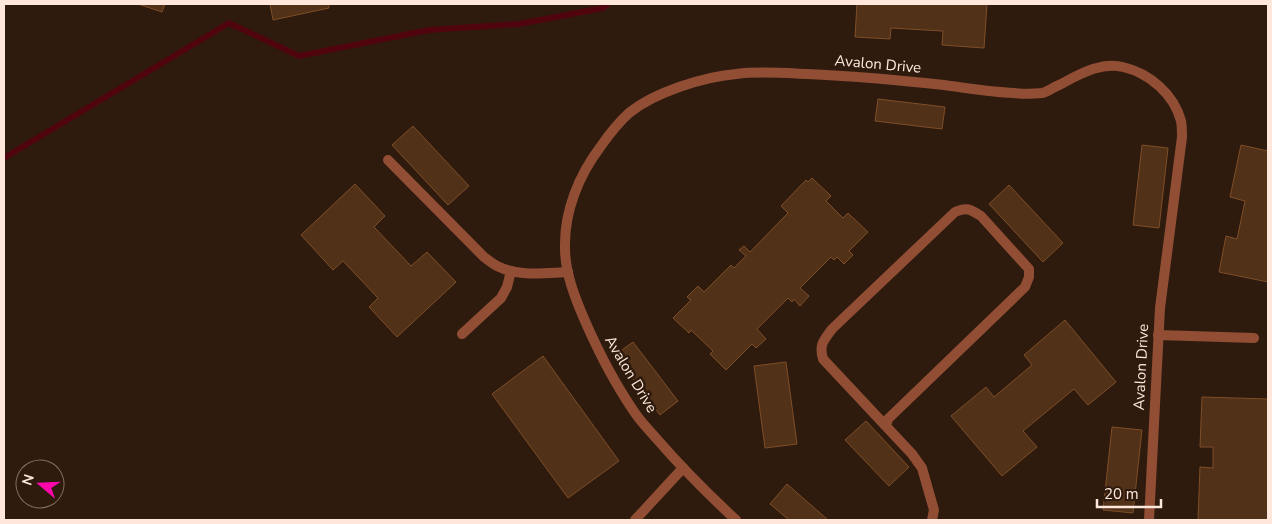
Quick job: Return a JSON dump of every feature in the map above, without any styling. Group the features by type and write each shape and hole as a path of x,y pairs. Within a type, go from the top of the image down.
{"street":[{"name":"Avalon Drive","path":"734,520 683,468 636,414 599,354 579,307 568,272 565,248 566,227 571,203 578,185 590,160 606,139 629,114 680,86 737,74 827,75 1015,93 1043,92 1096,68 1109,65 1122,66 1137,71 1155,82 1175,107 1181,121 1181,152 1160,308 1149,520"},
{"path":"388,160 484,257 497,266 525,273 568,272"},
{"path":"886,426 888,419 1025,287 1029,277 1029,269 981,216 972,210 964,208 955,212 832,329 820,351 823,359 912,454 922,468 934,510 932,520"},
{"path":"462,334 501,298 507,287 511,271"},
{"path":"1158,335 1254,338"},
{"path":"635,520 683,468"}],"building":[{"path":"138,4 165,4 162,12"},
{"path":"270,4 328,4 329,8 273,20"},
{"path":"857,4 987,4 984,48 942,45 943,31 891,28 890,39 855,37"},
{"path":"878,99 945,107 942,129 875,121"},
{"path":"413,126 469,186 448,205 392,145"},
{"path":"1142,145 1168,148 1159,228 1133,225"},
{"path":"1241,145 1268,151 1268,282 1219,272 1226,236 1237,239 1245,201 1230,197"},
{"path":"812,178 831,196 826,201 843,218 848,213 868,232 849,251 853,255 844,264 837,257 834,260 831,257 800,288 809,296 800,306 794,299 792,302 788,298 757,329 766,339 756,348 752,344 726,370 710,354 713,351 691,330 689,333 673,318 691,300 687,297 698,286 704,292 731,265 734,268 746,256 739,250 744,246 750,252 788,213 781,206 806,180 808,182"},
{"path":"355,184 385,216 374,227 411,266 427,252 456,282 397,337 369,307 378,298 343,261 333,270 301,235"},
{"path":"1009,185 1063,243 1043,262 989,204"},
{"path":"1065,320 1116,382 1088,405 1074,389 1023,431 1037,447 1002,476 951,416 986,387 994,397 1032,365 1024,355"},
{"path":"633,342 678,401 660,415 615,355"},
{"path":"543,356 619,461 568,498 492,394"},
{"path":"786,362 797,444 765,448 754,366"},
{"path":"1202,397 1268,399 1268,520 1198,520 1200,467 1213,468 1213,447 1200,447"},
{"path":"866,421 909,467 889,486 845,440"},
{"path":"1112,427 1142,430 1133,513 1103,510"},
{"path":"787,484 828,520 789,520 770,504"}],"waterway":[{"path":"4,158 229,23 299,56 429,30 519,24 603,8 608,4"}]}
